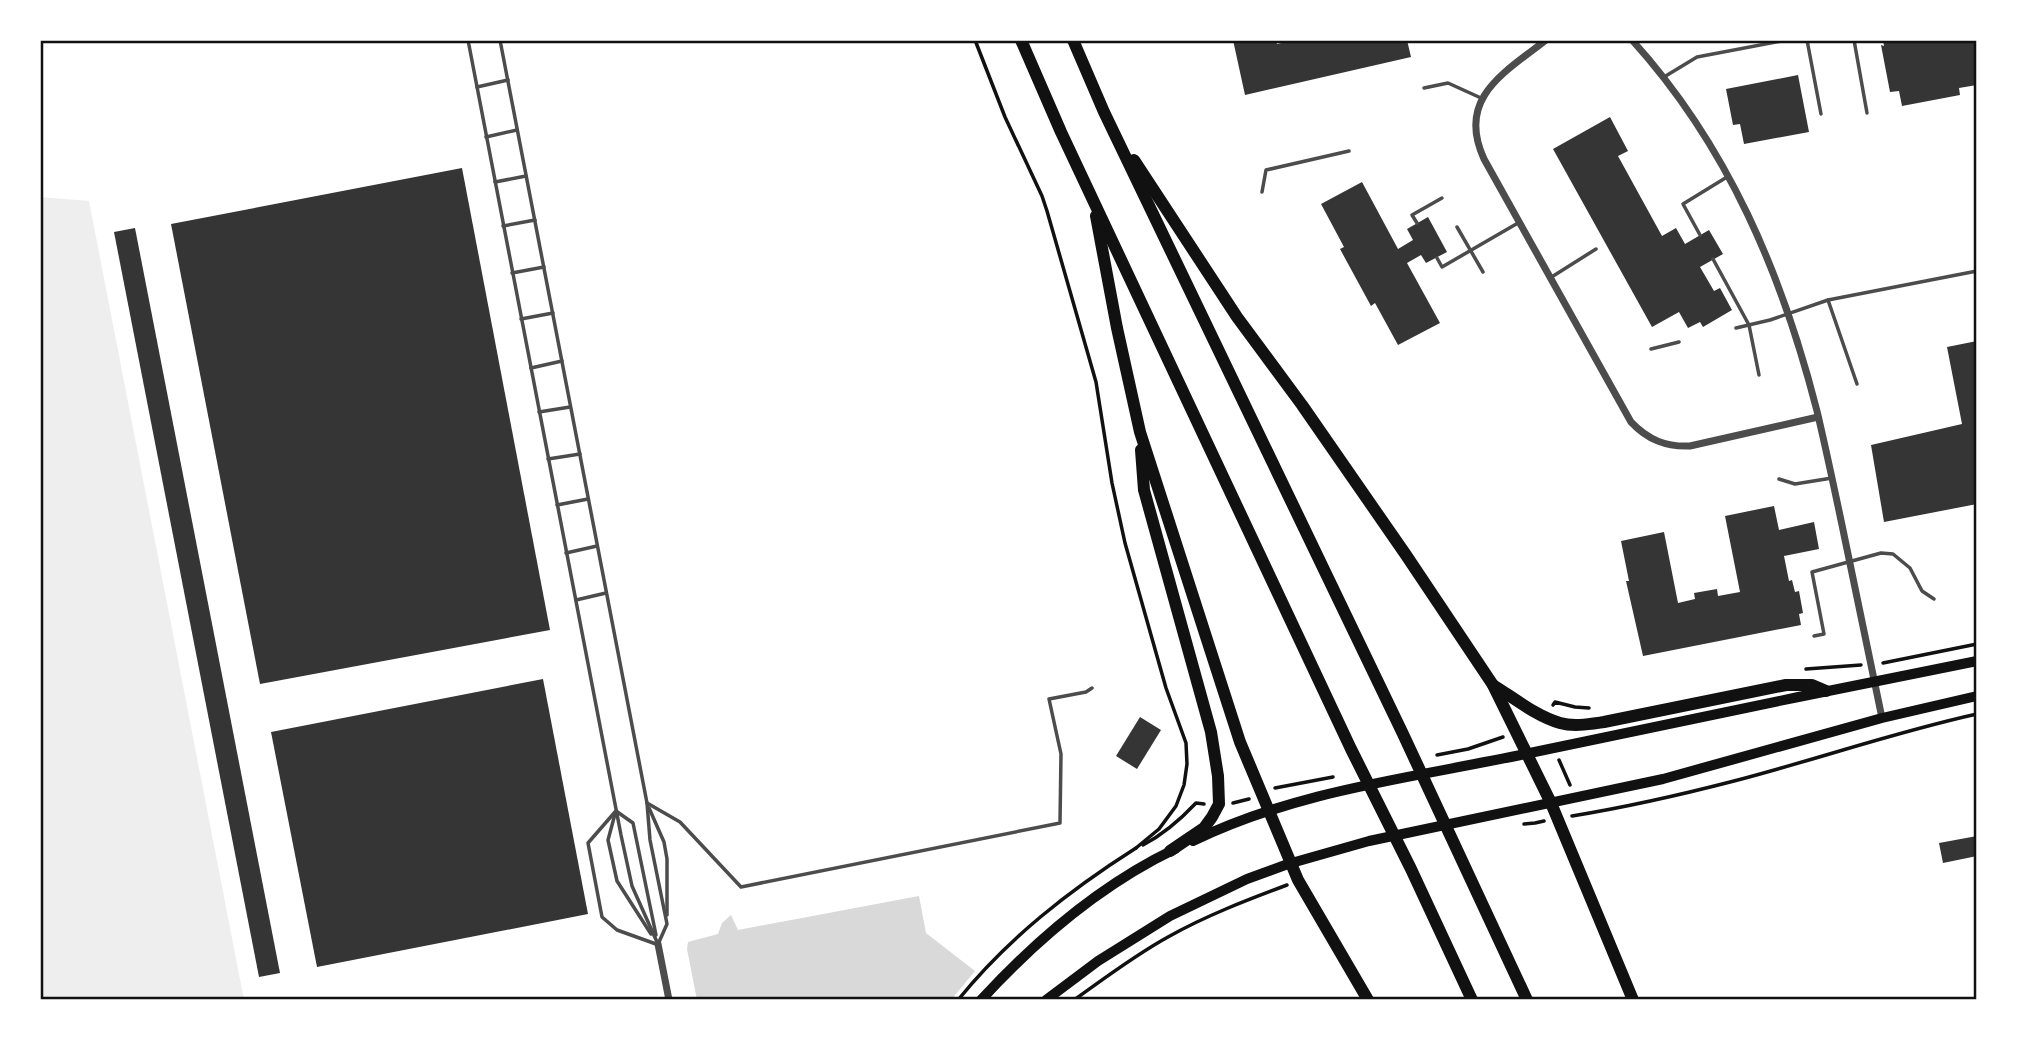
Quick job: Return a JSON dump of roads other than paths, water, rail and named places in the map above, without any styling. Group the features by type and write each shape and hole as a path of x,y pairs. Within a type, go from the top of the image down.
{"main road":[{"path":"1021,40 1038,83 1472,1000"},
{"path":"1073,40 1104,113 1527,1000"},
{"path":"1104,113 1237,317 1302,405 1493,685 1551,803 1633,1000"},
{"path":"1093,198 1140,432 1240,742 1298,880 1368,1000"},
{"path":"981,1000 1028,951 1070,915 1103,891 1204,828 1219,804 1211,732 1144,490 1140,432"},
{"path":"1170,851 1241,819 1353,787 1977,661"},
{"path":"1493,685 1547,718 1577,725 1604,722 1786,685 1812,685 1826,691"},
{"path":"1046,1000 1098,961 1170,916 1247,879 1291,863 1370,841 1663,779 1882,718 1977,696"}],"street":[{"path":"1546,40 1495,80 1481,99 1475,122 1479,148 1631,422 1649,437 1670,445 1690,446 1818,417"},
{"path":"1632,40 1664,77 1703,131 1751,221 1788,313 1818,417 1882,718"},
{"path":"658,944 669,1000"}],"lane":[{"path":"474,40 468,41 616,811 632,886 658,944"},
{"path":"500,40 667,924"},
{"path":"1664,77 1697,57 1787,40"},
{"path":"1807,40 1821,114"},
{"path":"1854,40 1867,113"},
{"path":"477,86 508,80"},
{"path":"1424,88 1448,83 1481,99"},
{"path":"486,137 517,130"},
{"path":"1262,192 1266,170 1349,151"},
{"path":"495,182 526,176"},
{"path":"1700,235 1683,204 1728,176"},
{"path":"1417,223 1412,215 1442,198"},
{"path":"503,226 535,220"},
{"path":"1437,258 1442,267 1520,222"},
{"path":"1458,227 1483,272"},
{"path":"1550,278 1596,249"},
{"path":"1713,259 1749,325 1759,375"},
{"path":"512,273 544,267"},
{"path":"1736,328 1828,300 1977,271"},
{"path":"1828,300 1857,384"},
{"path":"521,319 553,313"},
{"path":"1651,349 1679,342"},
{"path":"531,368 562,361"},
{"path":"539,412 570,407"},
{"path":"548,459 580,454"},
{"path":"1779,479 1795,484 1832,478"},
{"path":"557,505 588,499"},
{"path":"566,553 597,546"},
{"path":"1814,636 1824,634 1812,572 1881,553 1893,554 1910,568 1922,591 1934,599"},
{"path":"576,600 606,593"},
{"path":"646,803 680,821 741,887 1060,823 1060,754 1049,699 1086,692 1092,688"},
{"path":"646,803 666,851 667,924 658,944"},
{"path":"616,811 633,823 658,944"},
{"path":"616,811 608,840 617,881 658,944"},
{"path":"616,811 588,844 602,917 617,930 658,944"}]}
